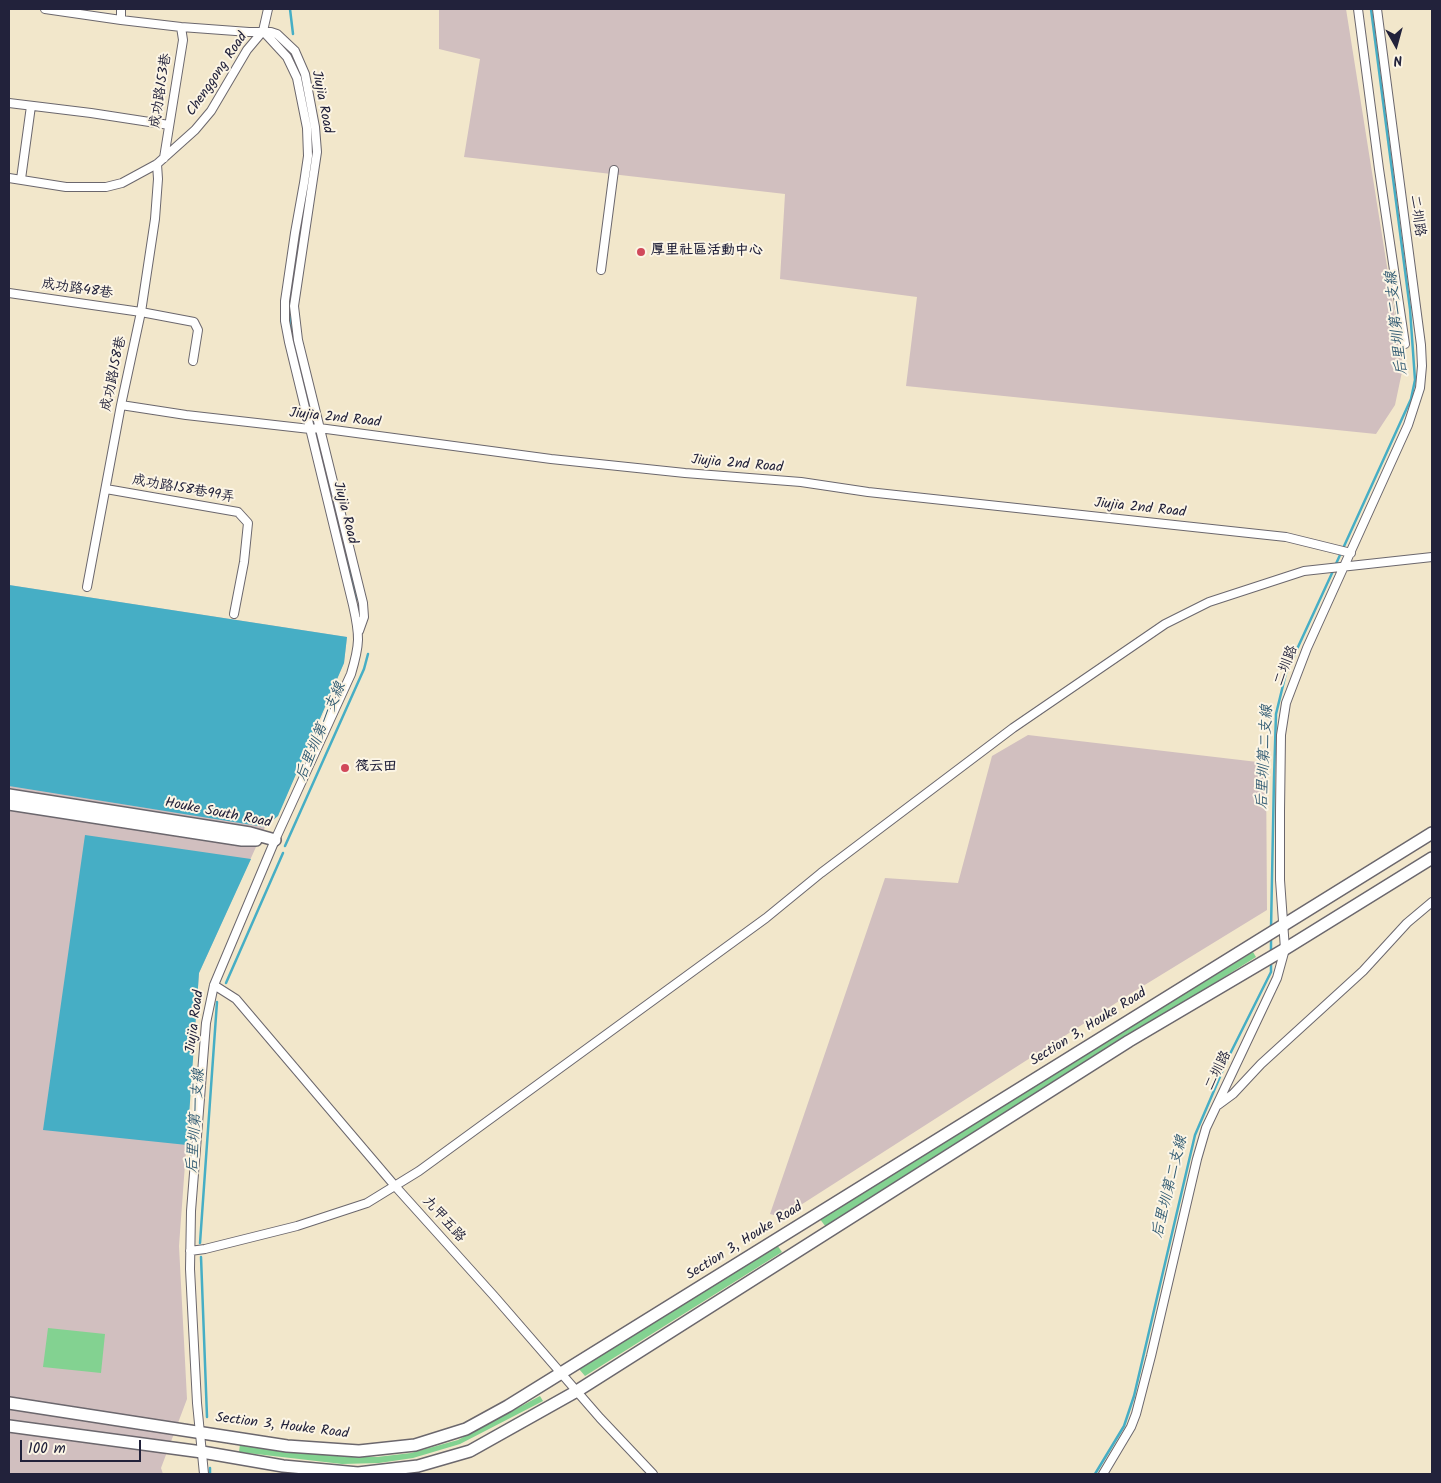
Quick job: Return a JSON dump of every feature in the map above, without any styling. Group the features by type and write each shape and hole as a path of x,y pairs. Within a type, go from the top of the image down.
{"street":[{"path":"46,9 181,27 249,32 263,31"},
{"path":"121,9 121,20"},
{"name":"Chenggong Road","path":"9,178 66,186 106,188 157,164 196,130 211,111 247,50 263,31 268,9"},
{"path":"1358,9 1405,344"},
{"name":"二圳路","path":"1103,1474 1131,1427 1136,1414 1206,1128 1276,978 1285,949 1280,880 1280,811 1281,735 1286,703 1307,648 1408,425 1420,388 1422,366 1377,9"},
{"name":"成功路153巷","path":"164,158 183,40 181,27"},
{"name":"Jiujia Road","path":"204,1474 196,1384 190,1251 191,1211 206,1023 214,985 275,840 351,674 357,652 359,631 364,617 298,340 294,306 317,152 316,127 305,74 295,51 277,34 263,31"},
{"name":"Jiujia Road","path":"263,31 287,57 297,78 307,128 308,156 290,264 285,302 285,321 359,631"},
{"path":"9,103 169,125"},
{"path":"22,179 31,106"},
{"name":"成功路158巷","path":"87,587 121,405 141,312 155,219 158,179 157,164"},
{"path":"602,270 614,170"},
{"name":"成功路48巷","path":"9,293 141,312 194,322 198,330 193,361"},
{"name":"Jiujia 2nd Road","path":"121,405 186,415 310,429 319,428 552,458 685,473 801,482 868,492 1286,537 1351,553"},
{"name":"成功路158巷99弄","path":"106,489 238,512 248,523 244,562 234,614"},
{"path":"190,1251 297,1226 368,1203 419,1171 766,918 821,873 1013,728 1165,624 1209,602 1304,571 1432,557"},
{"name":"Houke South Road","path":"9,795 250,833 275,840"},
{"name":"Houke South Road","path":"9,804 242,840 275,840"},
{"name":"Section 3, Houke Road","path":"9,1403 287,1446 359,1451 415,1445 466,1429 508,1406 857,1191 1432,833"},
{"path":"9,1426 202,1452 283,1466 358,1473 418,1466 470,1451 577,1391 1130,1041 1285,949 1432,858"},
{"path":"1216,1106 1233,1094 1262,1064 1363,972 1407,923 1432,902"},
{"name":"九甲五路","path":"214,985 236,999 395,1186 562,1372 600,1418 653,1474"}],"shaded area":[{"path":"439,9 1346,9 1403,367 1395,405 1376,434 906,386 917,297 780,279 785,194 464,157 480,59 439,49"},
{"path":"9,585 347,637 344,663 278,815 265,827 199,973 179,1246 187,1399 161,1468 163,1474 9,1474"},
{"path":"1028,735 1266,763 1267,910 1130,994 782,1217 770,1214 885,878 958,883 992,756"}],"green space":[{"path":"1253,952 1256,957 826,1227 819,1218"},
{"path":"777,1245 782,1252 585,1376 579,1369"},
{"path":"48,1328 105,1334 101,1373 43,1367"},
{"path":"540,1396 543,1401 460,1444 413,1458 379,1463 342,1464 239,1452 240,1444 339,1456 377,1457 411,1453 458,1440"}],"water":[{"path":"9,585 347,637 344,663 278,816 265,827 9,786"},
{"path":"85,835 251,859 199,973 187,1145 43,1130"}],"waterway":[{"name":"后里圳第一支線","path":"290,9 293,34"},
{"name":"后里圳第二支線","path":"1335,566 1411,399 1415,380 1410,309 1371,9"},
{"name":"后里圳第一支線","path":"301,76 308,113"},
{"name":"后里圳第一支線","path":"310,168 312,156 311,134"},
{"name":"后里圳第一支線","path":"302,222 309,176"},
{"name":"后里圳第一支線","path":"297,251 289,304 290,324 312,416"},
{"name":"后里圳第一支線","path":"318,441 356,599"},
{"name":"后里圳第二支線","path":"1271,929 1276,714 1286,673 1333,571"},
{"name":"后里圳第一支線","path":"285,846 364,669 368,654"},
{"name":"后里圳第一支線","path":"226,983 283,853"},
{"name":"后里圳第二支線","path":"1271,937 1271,954"},
{"name":"后里圳第二支線","path":"1095,1474 1124,1426 1134,1396 1195,1135 1228,1058 1271,972 1271,962"},
{"name":"后里圳第一支線","path":"200,1243 217,1002"},
{"name":"后里圳第一支線","path":"201,1257 207,1417"},
{"name":"后里圳第一支線","path":"210,1468 210,1474"}],"place":[{"name":"厚里社區活動中心","path":"641,252"},
{"name":"筏云田","path":"345,768"}]}
